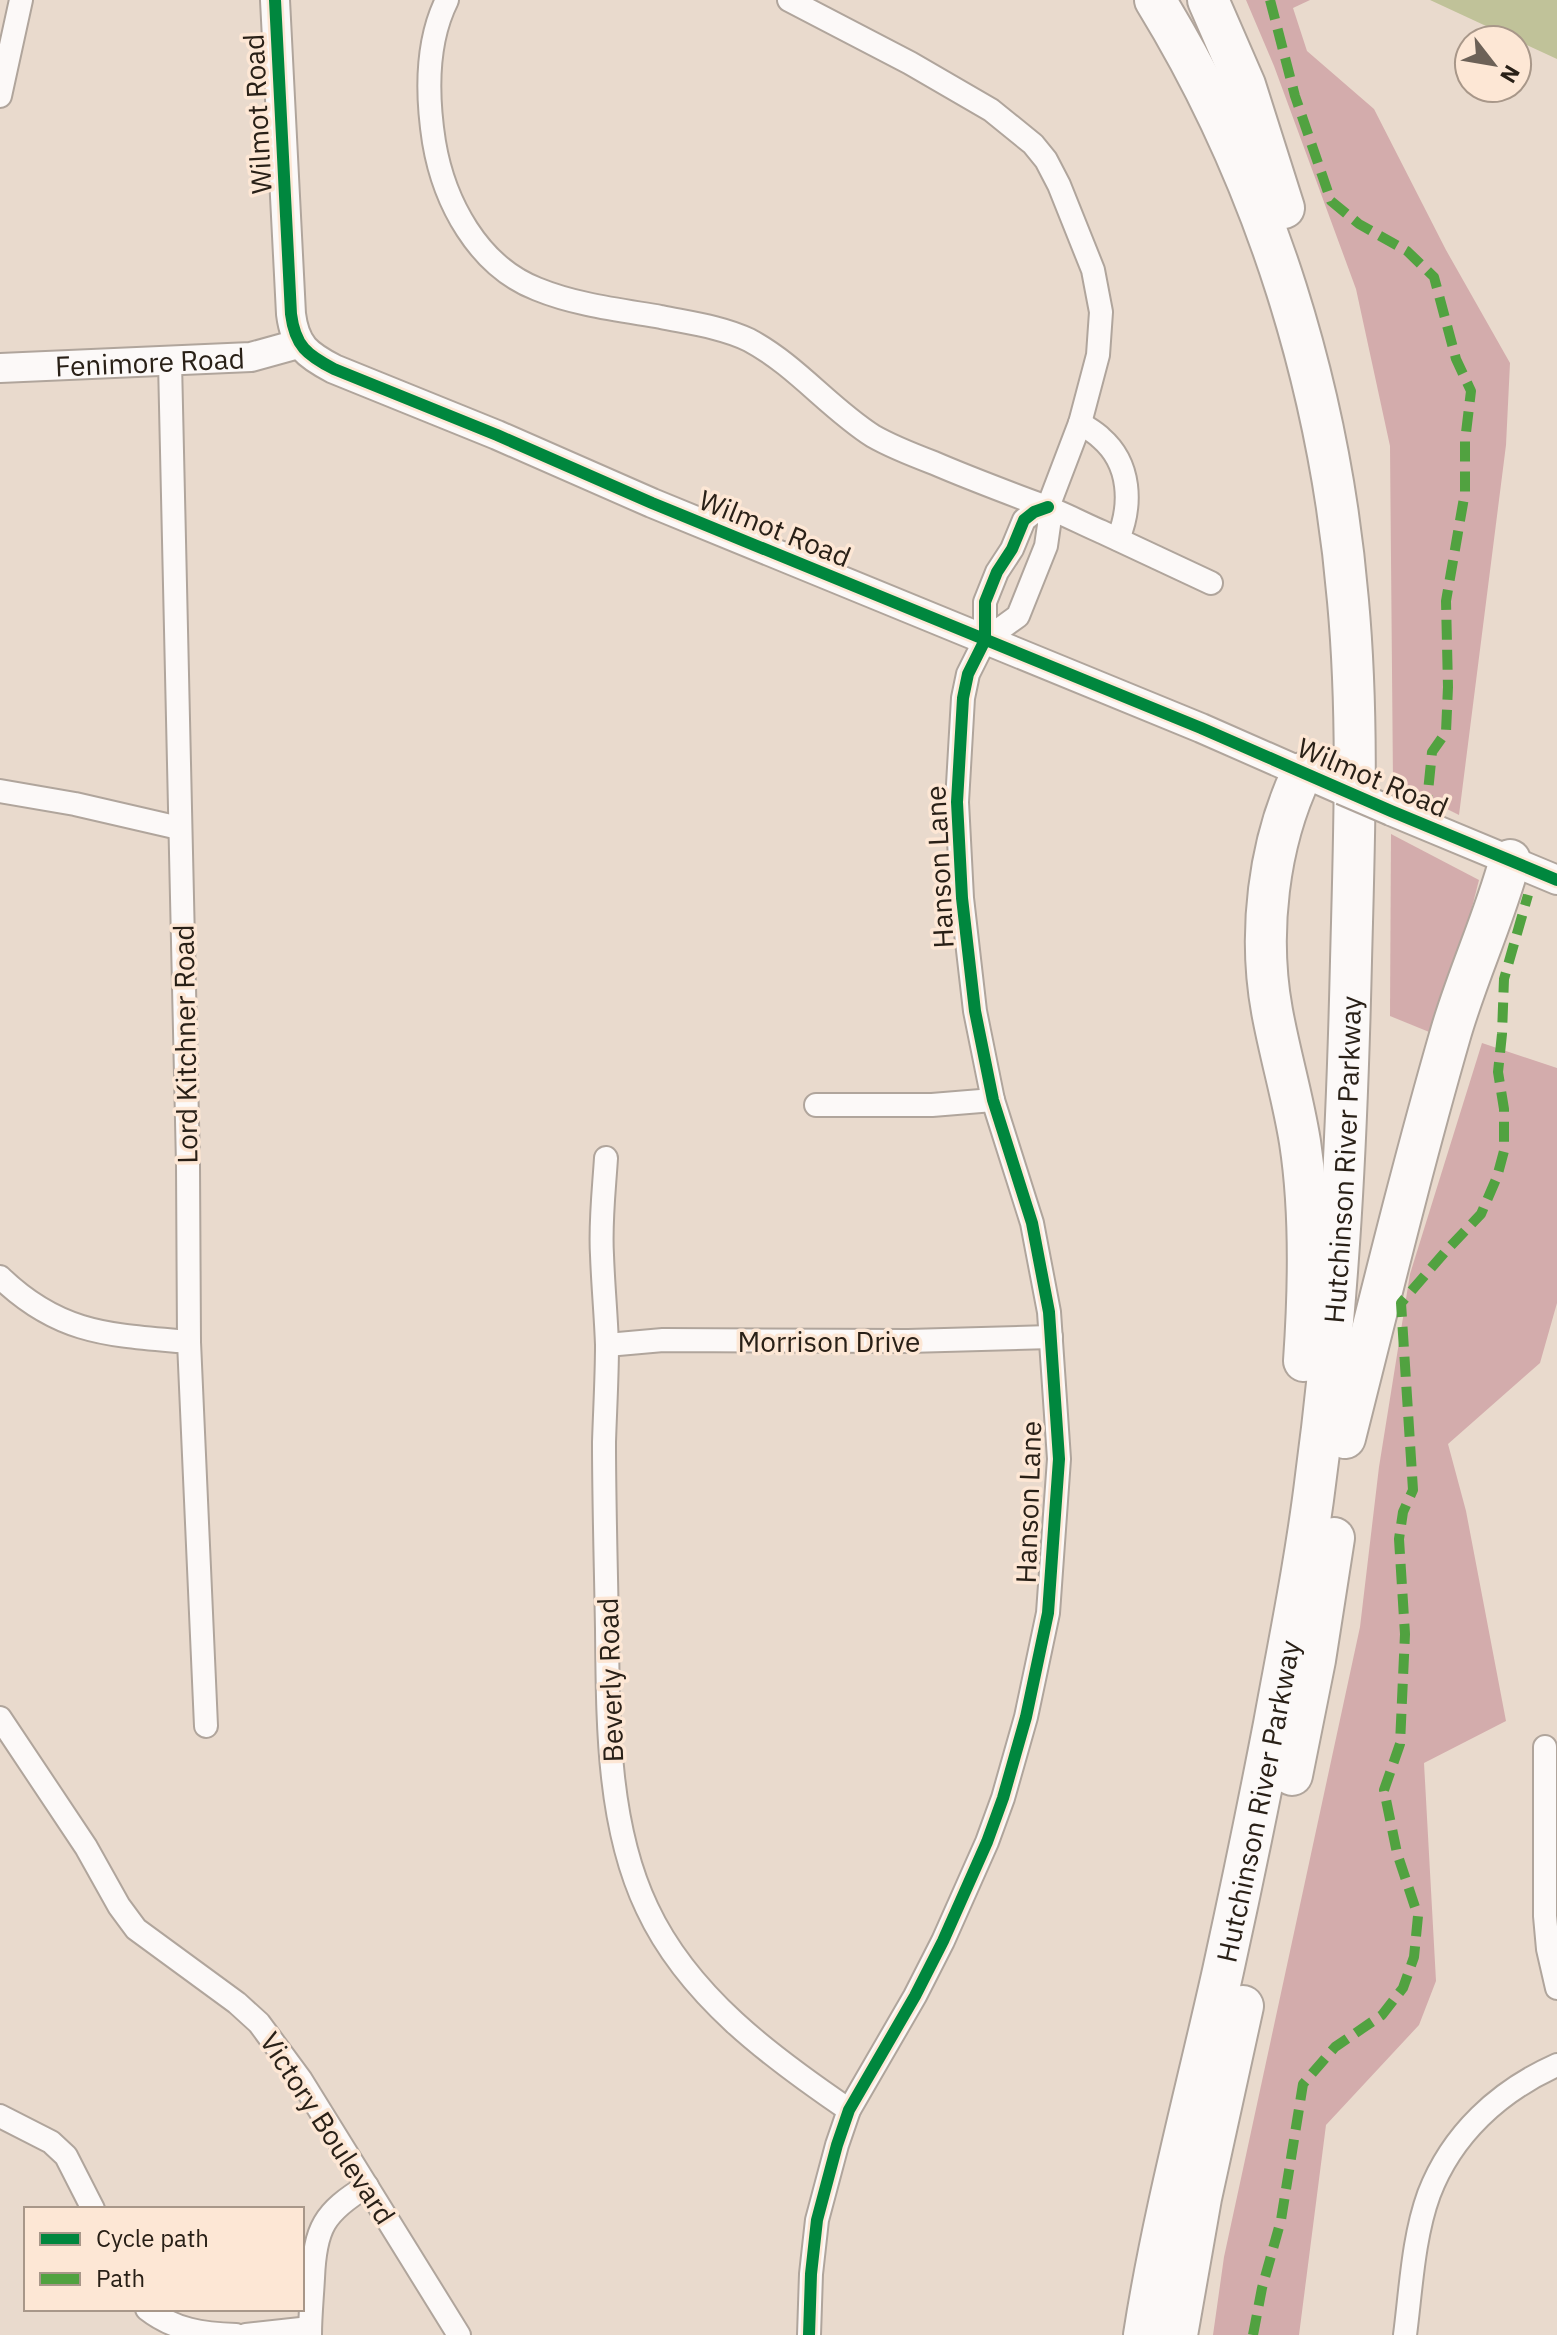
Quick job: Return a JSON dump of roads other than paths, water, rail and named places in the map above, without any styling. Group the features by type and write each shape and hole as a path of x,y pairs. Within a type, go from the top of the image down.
{"highway":[{"name":"Hutchinson River Parkway","path":"1144,2335 1262,1786 1308,1540 1329,1366 1345,1154 1354,821 1353,671 1349,602 1330,462 1298,327 1253,195 1196,70 1155,0"},
{"name":"Hutchinson River Parkway","path":"1177,2335 1201,2198 1315,1660 1332,1550 1364,1231 1375,919 1376,648 1370,576 1350,440 1317,303 1284,208 1227,80 1184,0"},
{"path":"1208,0 1245,85 1284,208"},
{"path":"1298,1588 1294,1477 1306,1338 1306,1223 1300,1145 1270,994 1267,937 1269,898 1278,844 1289,799 1302,773"},
{"path":"1345,1438 1451,1031 1510,860"}],"street":[{"path":"0,96 21,0"},
{"path":"447,0 435,29 431,66 430,119 438,165 453,207 478,244 502,268 535,288 564,298 691,323 744,338 797,373 874,436 1001,491 1048,507 1211,583"},
{"path":"789,0 910,63 991,110 1033,144 1046,160 1059,185 1099,291 1098,355 1080,423 1048,507 1046,546 1018,616 985,640"},
{"name":"Wilmot Road","path":"273,3 291,314 298,344 314,357 334,369 497,435 652,503 1201,728 1557,880"},
{"name":"Fenimore Road","path":"0,368 251,357 298,344"},
{"name":"Lord Kitchner Road","path":"170,362 188,1165 189,1342 206,1726"},
{"path":"1080,423 1102,438 1115,453 1125,474 1126,513 1118,539"},
{"path":"985,640 985,602 997,572 1012,549 1024,520 1048,507"},
{"name":"Hanson Lane","path":"809,2335 817,2220 837,2145 849,2110 915,1996 963,1899 1003,1798 1026,1717 1048,1613 1059,1459 1047,1299 1032,1223 993,1100 969,977 959,862 957,802 963,698 968,674 985,640"},
{"path":"0,791 75,804 179,828"},
{"path":"816,1105 932,1105 993,1100"},
{"name":"Beverly Road","path":"606,1158 601,1251 607,1345 604,1443 608,1700 618,1819 646,1906 658,1930 690,1977 744,2033 849,2110"},
{"path":"0,1277 40,1309 67,1323 99,1332 189,1342"},
{"name":"Morrison Drive","path":"607,1345 663,1340 908,1341 1051,1337"},
{"name":"Victory Boulevard","path":"0,1718 136,1929 237,2003 259,2023 301,2080 459,2335"},
{"path":"1545,1747 1552,1860 1545,1916 1548,1949 1557,1988"},
{"path":"1405,2335 1418,2236 1429,2195 1449,2154 1492,2104 1512,2089 1557,2065"},
{"path":"0,2116 51,2142 66,2156 92,2207"},
{"path":"246,2335 310,2331 314,2251 320,2231 330,2214 345,2199 367,2186"},
{"path":"150,2311 178,2327 209,2334 236,2335"}]}
